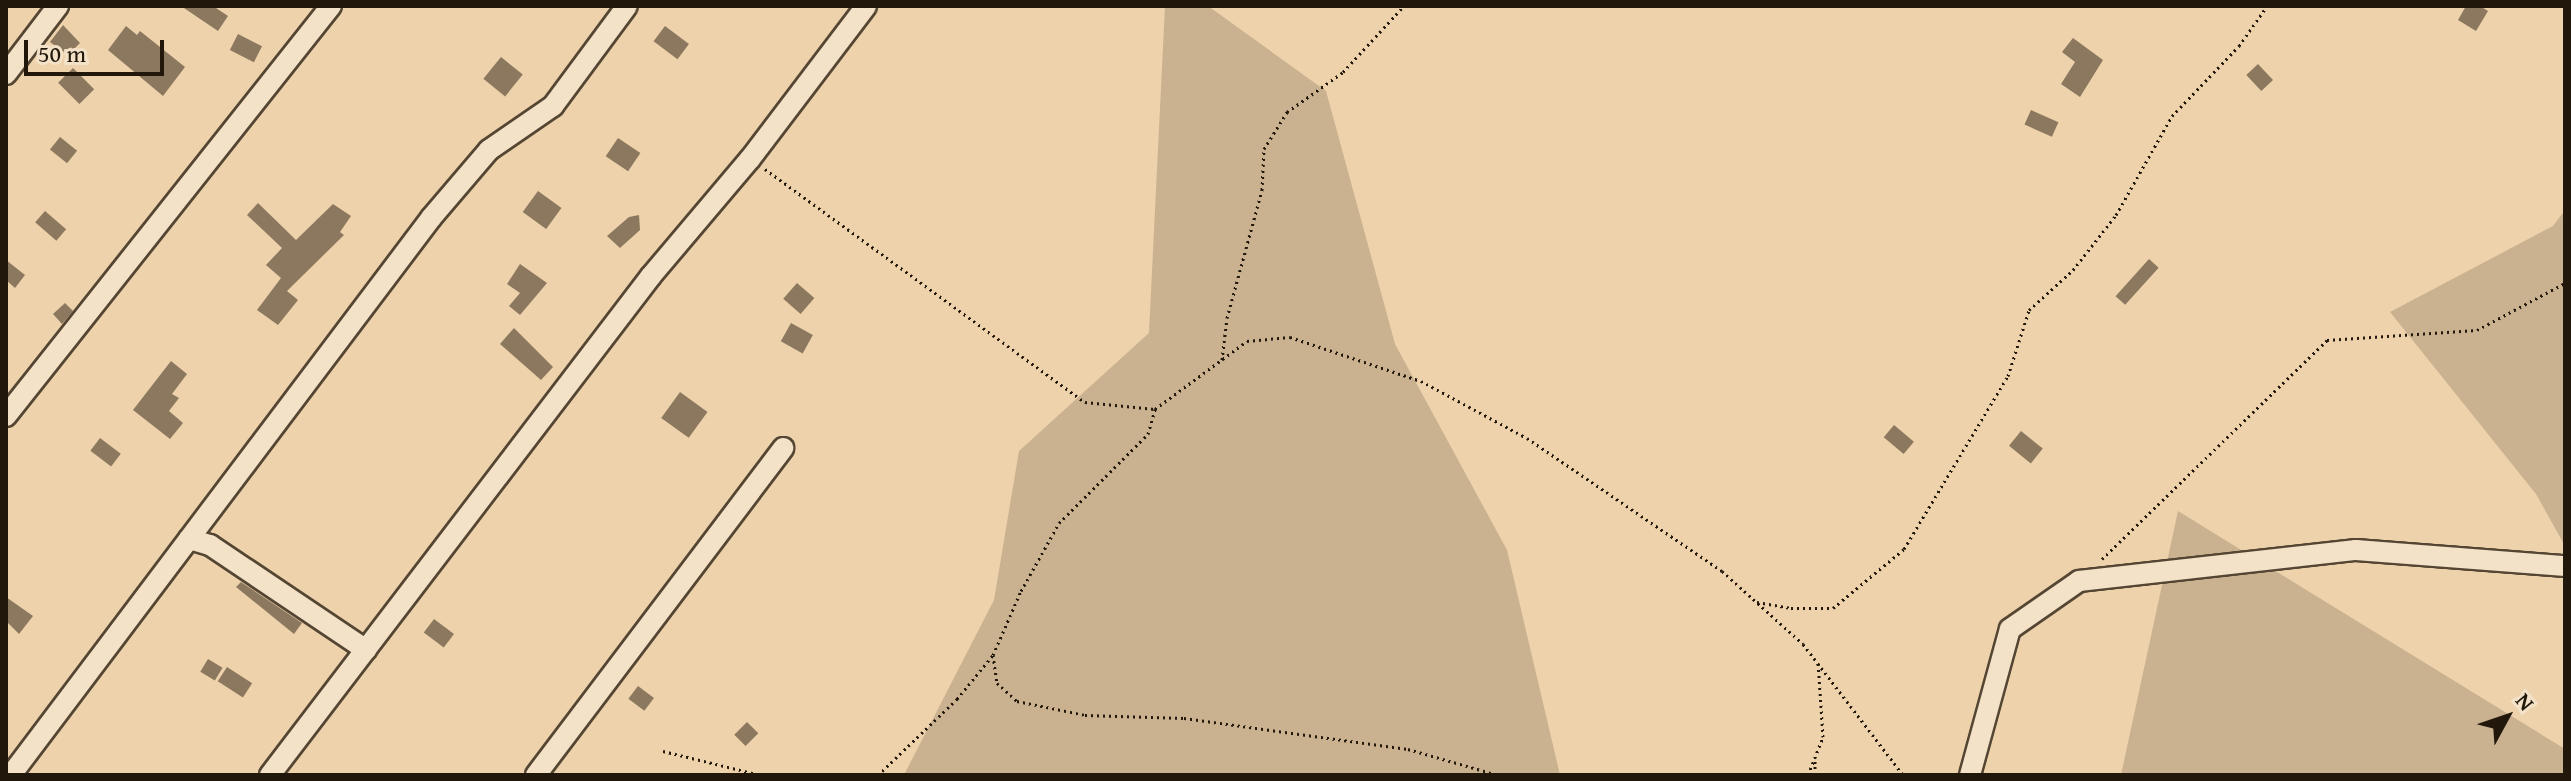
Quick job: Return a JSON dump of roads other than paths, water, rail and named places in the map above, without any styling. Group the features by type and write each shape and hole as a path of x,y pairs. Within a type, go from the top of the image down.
{"street":[{"path":"6,74 58,6"},
{"path":"6,416 331,6"},
{"path":"11,775 431,218 489,150 553,106 627,6"},
{"path":"270,775 651,276 750,159 866,6"},
{"path":"536,775 783,448"},
{"path":"189,539 210,545 366,650"},
{"path":"1970,775 2010,629 2079,581 2356,550 2565,566"}]}
